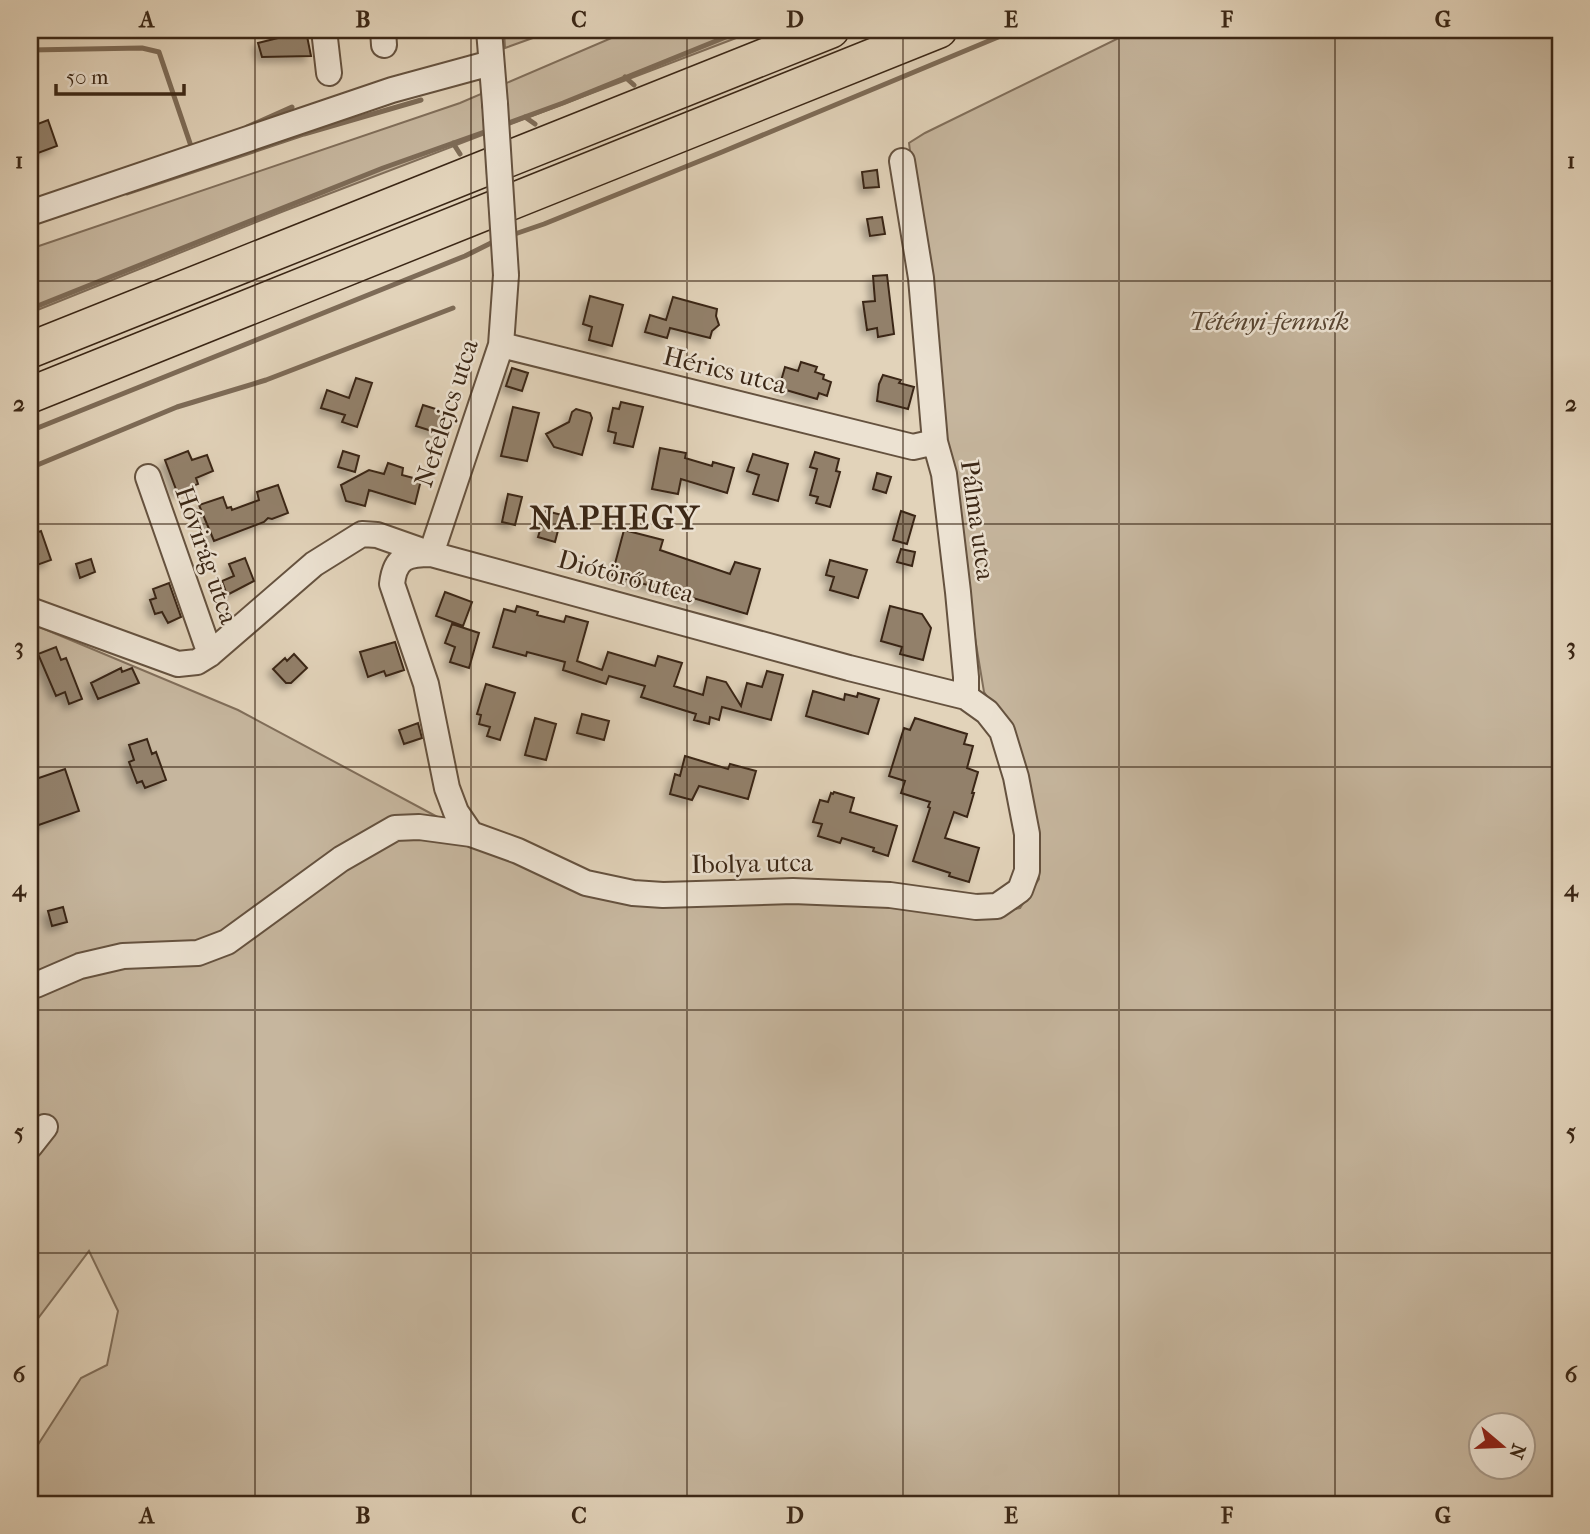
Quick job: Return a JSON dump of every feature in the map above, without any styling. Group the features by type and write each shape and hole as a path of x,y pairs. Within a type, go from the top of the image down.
{"highway":[{"path":"35,347 831,30"},
{"path":"30,395 939,30"},
{"path":"30,417 40,413 106,364"}],"street":[{"path":"324,30 329,73"},
{"name":"Nefelejcs utca","path":"431,554 500,345 506,275 488,30"},
{"path":"30,213 392,90 491,63"},
{"name":"Pálma utca","path":"902,161 921,278 935,442 944,474 958,592 966,697"},
{"name":"Hérics utca","path":"500,345 914,447 935,442"},
{"name":"Hóvirág utca","path":"148,477 210,654"},
{"path":"30,610 178,664 197,662 210,654 314,564 355,538 370,533 377,535 426,684 447,788 456,812 471,834"},
{"name":"Diótörő utca","path":"377,535 431,554 849,668 966,697"},
{"path":"392,584 398,564 411,554 431,554"},
{"name":"Ibolya utca","path":"30,985 36,985 80,965 123,956 198,953 227,942 341,859 394,828 419,827 471,834 518,851 586,883 633,893 663,895 793,891 890,895 976,907 997,906 1020,890 1027,871 1027,834 1016,777 1002,731 987,712 966,697"}],"green space":[{"path":"504,30 555,30 505,48"},
{"path":"630,30 757,30 284,211 30,313 30,249 460,103"},
{"name":"Tétényi-fennsík","path":"1135,30 1560,30 1560,1504 30,1504 30,1457 81,1378 107,1365 118,1311 89,1251 30,1329 30,623 238,710 445,821 615,902 837,903 990,914 1020,908 1039,879 1033,803 1011,733 984,692 966,584 909,143"}],"building":[{"path":"306,31 311,56 262,57 258,43"},
{"path":"48,120 57,146 38,153 34,141 30,143 30,127"},
{"path":"877,170 879,187 864,188 862,172"},
{"path":"882,217 885,234 870,236 867,219"},
{"path":"887,275 894,334 878,337 877,328 867,330 863,302 875,301 873,276"},
{"path":"590,296 623,305 612,346 589,340 592,327 583,324"},
{"path":"673,297 717,309 719,325 712,331 710,338 670,328 667,338 645,332 650,315 666,320"},
{"path":"801,362 817,367 815,372 824,375 823,379 831,382 827,396 819,393 817,399 779,388 785,367 798,371"},
{"path":"512,368 528,373 522,391 506,386"},
{"path":"883,375 914,387 908,409 877,401"},
{"path":"356,378 372,383 357,427 342,422 345,415 321,408 327,390 349,398"},
{"path":"621,402 643,407 633,447 614,443 616,433 608,431 613,408 619,409"},
{"path":"423,405 445,412 438,433 416,426"},
{"path":"513,407 539,413 527,461 501,456"},
{"path":"576,409 590,413 592,418 582,455 554,447 546,434 569,422"},
{"path":"660,448 686,453 685,458 712,466 713,462 734,468 727,493 681,479 678,494 652,489"},
{"path":"188,451 192,460 207,455 213,471 196,478 198,484 177,492 165,460"},
{"path":"343,451 359,456 355,472 338,467"},
{"path":"815,452 839,459 836,471 840,472 830,507 816,503 818,497 810,495 817,469 810,467"},
{"path":"753,454 788,464 778,501 753,494 759,475 747,471"},
{"path":"388,463 403,468 402,475 421,480 415,504 369,490 365,506 346,501 341,485 369,470 384,474"},
{"path":"877,473 891,477 886,493 873,489"},
{"path":"278,485 288,513 268,518 264,522 214,541 199,505 223,497 227,508 231,507 232,510 259,500 257,492"},
{"path":"508,494 522,497 515,525 502,522"},
{"path":"546,511 562,515 555,542 538,537"},
{"path":"901,511 915,516 907,544 893,540"},
{"path":"624,530 663,540 660,550 730,574 735,562 760,569 747,614 693,598 682,599 680,594 612,575"},
{"path":"41,531 51,560 34,566 30,554 30,535"},
{"path":"901,549 915,552 912,566 897,562"},
{"path":"245,558 254,581 227,595 222,581 234,576 229,564"},
{"path":"91,559 95,572 80,578 76,564"},
{"path":"830,560 867,570 858,598 830,590 834,577 826,575"},
{"path":"169,583 181,617 168,623 162,612 155,614 150,600 156,598 153,589"},
{"path":"445,592 472,602 463,626 436,616"},
{"path":"517,606 564,622 566,616 588,622 577,661 602,670 608,652 655,666 658,656 682,663 674,686 703,695 707,677 726,682 741,706 747,683 762,687 767,671 783,675 771,720 722,707 719,720 710,717 709,724 694,720 696,714 641,697 645,686 609,676 606,684 563,670 565,662 493,647 504,609 515,612"},
{"path":"890,606 922,614 931,628 923,660 900,654 902,647 881,641"},
{"path":"452,624 479,633 469,668 450,662 455,647 445,643"},
{"path":"395,642 404,670 386,676 384,671 368,677 360,652"},
{"path":"56,647 61,660 66,658 82,699 69,704 65,692 56,696 38,654"},
{"path":"294,654 307,668 291,683 286,683 273,669"},
{"path":"121,668 122,672 132,668 139,683 98,699 91,683"},
{"path":"486,684 515,693 500,740 487,736 490,727 479,724 481,715 477,714"},
{"path":"813,691 844,700 845,694 857,697 858,693 879,699 868,734 806,716"},
{"path":"582,714 609,721 604,740 577,733"},
{"path":"535,718 556,724 546,760 525,755"},
{"path":"915,718 967,734 964,744 973,746 967,768 978,772 967,817 954,812 945,838 979,848 969,882 913,861 930,802 901,793 905,781 889,776 904,728 910,730"},
{"path":"418,723 422,738 404,744 399,730"},
{"path":"147,739 152,754 156,752 166,780 145,788 142,781 137,783 129,762 134,760 129,745"},
{"path":"685,756 728,769 730,764 756,771 748,799 699,786 692,800 670,794 675,774 680,776"},
{"path":"65,769 79,811 30,828 30,781"},
{"path":"834,792 854,798 850,812 897,826 888,856 873,851 874,848 842,838 840,843 818,836 822,824 813,822 820,800 828,802"},
{"path":"63,907 67,922 52,926 48,911"}],"waterway":[{"path":"503,125 743,30"},
{"path":"509,236 722,152 1015,30"},
{"path":"30,50 142,48 159,52 192,149"},
{"path":"625,77 634,85"},
{"path":"127,193 304,134 421,100"},
{"path":"247,127 292,107"},
{"path":"525,117 535,124"},
{"path":"30,309 383,168 490,130"},
{"path":"453,143 460,154"},
{"path":"30,431 465,256 497,240"},
{"path":"30,468 177,407 266,380 453,308"}],"district":[{"name":"NAPHEGY","path":"615,517"}]}
